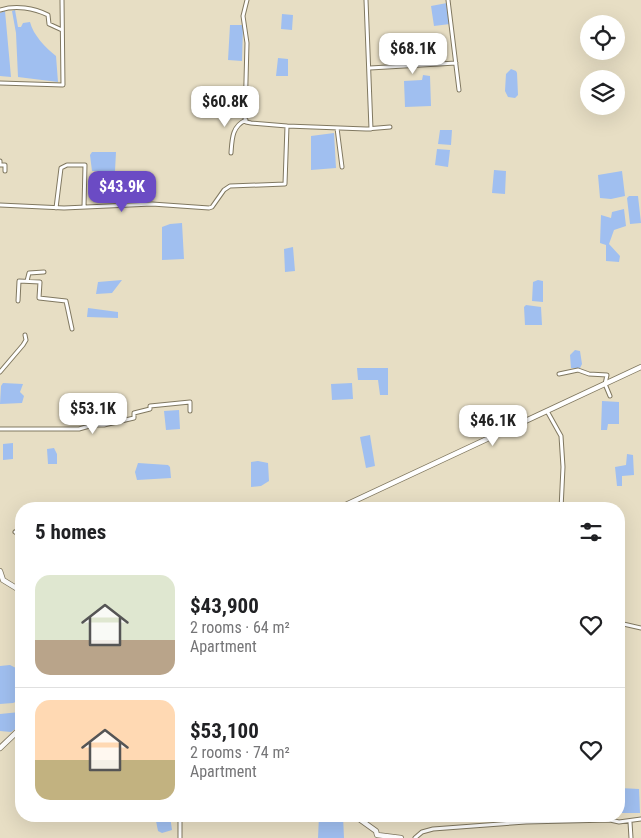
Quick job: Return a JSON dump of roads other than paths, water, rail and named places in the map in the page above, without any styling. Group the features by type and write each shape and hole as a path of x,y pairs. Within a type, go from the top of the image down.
{"street":[{"path":"0,82 63,85 62,0"},
{"path":"246,120 247,43 243,16 247,0"},
{"path":"366,0 371,129"},
{"path":"448,0 459,90"},
{"path":"0,10 8,7 41,12 48,15 50,24 62,30"},
{"path":"370,68 456,63"},
{"path":"246,120 246,122 251,123 287,126 371,129 390,127"},
{"path":"231,152 233,133 241,122 246,120"},
{"path":"0,205 56,208 152,204 209,208 212,207 224,190 230,186 284,185 286,182 287,126"},
{"path":"337,128 342,167"},
{"path":"0,161 0,165 5,165 5,171"},
{"path":"56,208 60,168 67,165 85,165 84,207"},
{"path":"28,281 29,272 44,272"},
{"path":"18,301 19,281 40,282 39,298 66,301 72,329"},
{"path":"0,372 23,345 26,340 25,335"},
{"path":"352,502 641,367"},
{"path":"559,374 578,370 589,374 607,375 605,384 610,396"},
{"path":"0,429 79,429 134,418 134,413 150,409 150,406 190,402 190,411"},
{"path":"548,411 559,430 562,444 561,502"},
{"path":"0,571 3,580 15,587"},
{"path":"625,624 641,628"},
{"path":"0,748 15,734"},
{"path":"625,822 641,819"},
{"path":"180,822 180,838"},
{"path":"363,822 376,831 377,835 401,838"},
{"path":"415,838 422,832 433,829 547,822"},
{"path":"630,822 631,838"},
{"path":"373,838 376,831"}],"water":[{"path":"447,3 450,24 434,26 431,6"},
{"path":"15,10 18,27 21,27 23,23 30,22 37,36 56,56 58,82 18,77 16,33 12,11"},
{"path":"5,11 11,77 0,76 0,13"},
{"path":"282,14 293,15 292,30 281,29"},
{"path":"230,25 243,25 242,61 228,60"},
{"path":"278,58 288,59 288,76 276,76"},
{"path":"511,69 517,73 518,95 515,98 508,97 505,91 506,74"},
{"path":"423,75 430,76 431,106 405,107 404,81 422,80"},
{"path":"440,130 452,130 451,145 438,144"},
{"path":"334,133 336,168 311,170 311,136"},
{"path":"437,149 450,150 448,167 435,165"},
{"path":"92,152 116,152 115,171 92,171 90,155"},
{"path":"494,170 506,171 505,194 492,193"},
{"path":"622,171 625,196 611,199 600,198 598,175"},
{"path":"629,196 638,196 641,223 630,224 627,198"},
{"path":"624,209 626,226 614,230 609,244 620,256 619,262 606,261 606,245 600,243 601,215 611,218 612,212"},
{"path":"182,223 184,259 162,260 162,227"},
{"path":"293,247 295,271 285,272 284,249"},
{"path":"122,280 112,293 96,294 98,282"},
{"path":"543,281 543,302 532,301 533,282"},
{"path":"526,305 541,307 542,325 525,325 524,307"},
{"path":"88,308 118,312 118,318 87,317"},
{"path":"575,350 580,351 582,364 580,368 571,368 570,355"},
{"path":"357,368 388,368 388,395 380,395 378,380 358,380"},
{"path":"3,383 23,384 20,392 24,396 22,403 0,404 1,386"},
{"path":"352,383 353,399 332,400 331,384"},
{"path":"602,401 619,402 619,424 608,424 607,430 601,430"},
{"path":"179,410 180,429 166,430 164,411"},
{"path":"370,435 375,466 366,468 360,437"},
{"path":"13,443 13,459 3,460 3,444"},
{"path":"54,448 57,454 57,464 48,464 47,449"},
{"path":"627,454 633,455 634,475 622,476 622,486 617,486 615,467 626,465"},
{"path":"251,462 268,463 269,481 261,486 251,487"},
{"path":"138,463 168,465 171,478 137,480 135,472"},
{"path":"10,665 15,668 15,702 0,704 0,666"},
{"path":"15,712 15,729 11,732 0,731 0,714"},
{"path":"625,788 639,789 640,813 625,813"},
{"path":"156,822 171,822 172,830 162,833 158,831"},
{"path":"319,822 343,822 344,838 318,838"}]}
